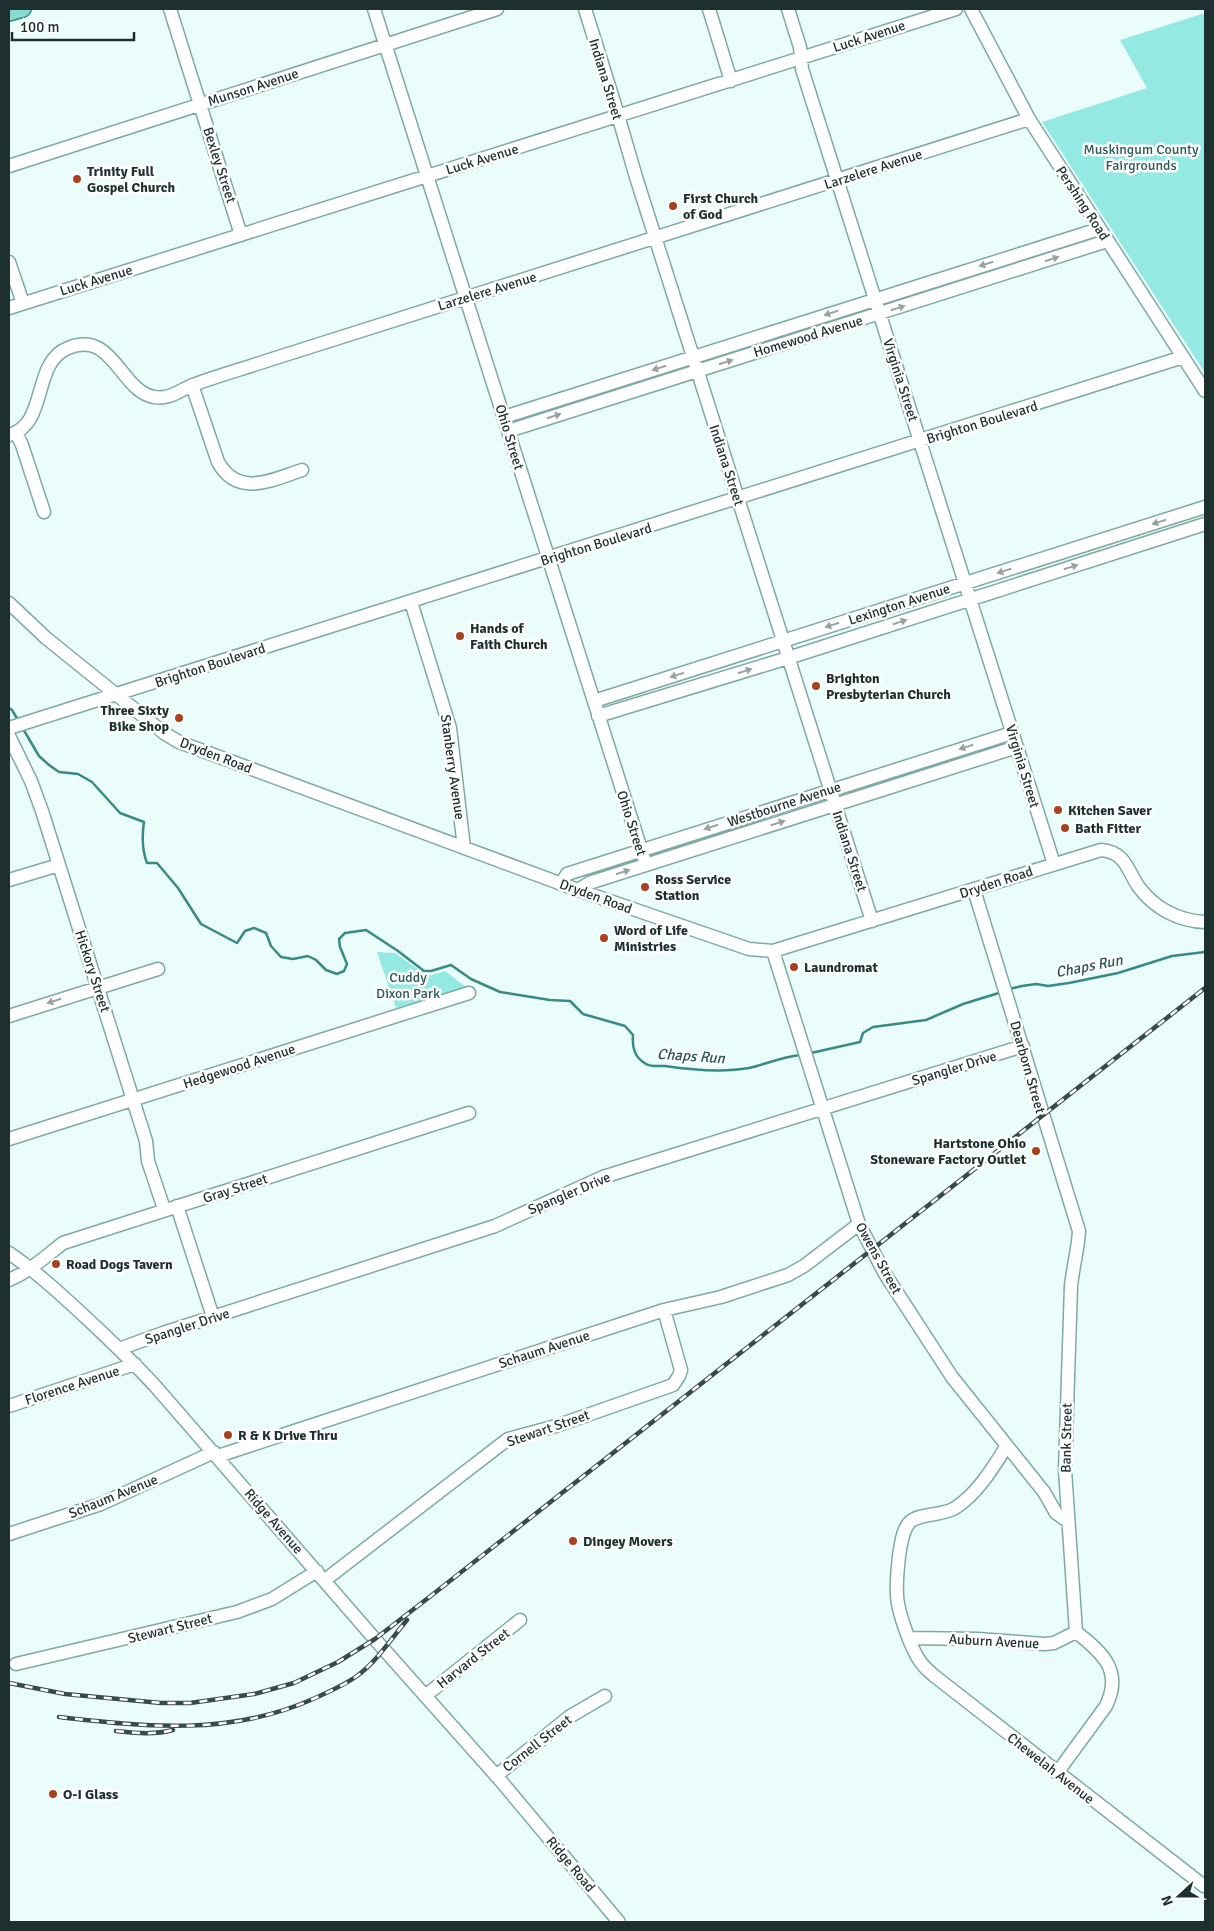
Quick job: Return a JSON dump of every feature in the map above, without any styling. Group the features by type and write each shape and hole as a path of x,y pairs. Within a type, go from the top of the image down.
{"main road":[{"path":"9,13 23,9"}],"street":[{"name":"Bexley Street","path":"170,9 241,235"},
{"name":"Ohio Street","path":"374,9 646,865"},
{"name":"Munson Avenue","path":"9,166 497,9"},
{"name":"Indiana Street","path":"585,9 693,357 872,920"},
{"path":"708,9 731,80"},
{"name":"Virginia Street","path":"788,9 800,47 802,68 1054,864"},
{"name":"Luck Avenue","path":"9,308 956,9"},
{"name":"Pershing Road","path":"971,9 1029,119 1205,391"},
{"name":"Larzelere Avenue","path":"12,434 28,424 49,365 58,354 68,348 90,345 101,349 118,365 134,386 145,394 155,398 177,394 192,385 1029,119"},
{"name":"Homewood Avenue","path":"504,417 1099,229"},
{"name":"Homewood Avenue","path":"508,431 1107,241"},
{"path":"9,262 23,303"},
{"name":"Brighton Boulevard","path":"10,730 32,720 548,559 1183,357"},
{"path":"192,385 218,462 233,479 242,483 257,483 302,470"},
{"path":"12,434 22,444 44,512"},
{"name":"Lexington Avenue","path":"594,701 1205,507"},
{"name":"Lexington Avenue","path":"598,716 788,658 1205,524"},
{"name":"Stanberry Avenue","path":"411,602 450,728 464,848"},
{"name":"Dryden Road","path":"9,603 46,638 164,733 179,742 561,884 749,949 773,951 1102,850 1114,852 1121,858 1139,886 1159,907 1175,916 1205,922"},
{"name":"Hickory Street","path":"10,730 31,781 59,864 146,1141 148,1162 164,1210"},
{"name":"Westbourne Avenue","path":"561,884 567,874 1012,733"},
{"name":"Westbourne Avenue","path":"578,890 589,883 1017,747"},
{"path":"9,880 59,864"},
{"name":"Dearborn Street","path":"974,890 1078,1231 1078,1244"},
{"name":"Owens Street","path":"773,951 859,1224 885,1274 952,1377 1006,1447 1044,1492 1056,1513 1067,1521"},
{"path":"9,1016 158,969"},
{"name":"Hedgewood Avenue","path":"9,1139 469,993"},
{"name":"Spangler Drive","path":"119,1349 495,1226 604,1177 1023,1046"},
{"name":"Gray Street","path":"9,1280 31,1268 62,1243 469,1113"},
{"path":"178,1206 213,1317"},
{"name":"Schaum Avenue","path":"9,1534 101,1504 216,1454 664,1310 721,1296 788,1275 804,1266 859,1224"},
{"name":"Bank Street","path":"1076,1632 1067,1521 1066,1423 1071,1286 1078,1244"},
{"name":"Ridge Avenue","path":"9,1253 31,1268 135,1364 216,1454 522,1807"},
{"name":"Stewart Street","path":"16,1664 237,1612 272,1599 321,1576 508,1439 556,1426 673,1386 680,1376 681,1370 664,1310"},
{"name":"Florence Avenue","path":"9,1406 135,1364"},
{"name":"Chewelah Avenue","path":"1006,1447 988,1474 955,1508 946,1513 918,1518 908,1523 902,1537 897,1583 899,1610 910,1638 922,1664 937,1678 1204,1886"},
{"name":"Harvard Street","path":"425,1696 520,1620"},
{"path":"1057,1773 1106,1706 1112,1695 1114,1684 1109,1664 1099,1652 1076,1632"},
{"name":"Auburn Avenue","path":"910,1638 978,1638 1044,1644 1054,1643 1076,1632"},
{"name":"Cornell Street","path":"496,1776 569,1717 605,1696"},
{"name":"Ridge Road","path":"522,1807 619,1922"}],"green space":[{"name":"Muskingum County Fairgrounds","path":"1205,13 1205,373 1042,122 1147,88 1120,40"},
{"name":"Cuddy Dixon Park","path":"377,952 395,953 428,976 445,971 466,987 396,1008"}],"waterway":[{"name":"Chaps Run","path":"9,708 18,720"},
{"name":"Chaps Run","path":"22,727 39,756 49,765 59,772 78,774 92,782 120,813 144,822 143,842 147,863 157,863 178,888 201,924 237,943 245,931 254,928 266,933 271,946 281,957 293,959 308,956 316,960 326,970 337,974 344,971 347,964 339,939 345,933 366,930 424,971 431,971 451,965 471,979 500,992 550,1000 570,1001 583,1014 625,1026 633,1035 636,1055 650,1066 728,1070 749,1068 800,1055"},
{"name":"Chaps Run","path":"1009,989 1036,984 1048,986 1069,983 1118,973 1172,956 1205,952"},
{"name":"Chaps Run","path":"811,1053 860,1042 863,1033 873,1027 926,1020 963,1004 1002,992"}],"railway":[{"path":"9,1683 65,1694 161,1703 190,1703 254,1694 294,1683 338,1662 375,1639 432,1595 1205,988"},
{"path":"59,1717 124,1724 188,1726 251,1719 282,1711 313,1699 357,1676 377,1657 407,1620"},
{"path":"116,1731 152,1733 173,1730"}],"place":[{"name":"Trinity Full Gospel Church","path":"77,179"},
{"name":"First Church of God","path":"673,206"},
{"name":"Hands of Faith Church","path":"460,636"},
{"name":"Brighton Presbyterian Church","path":"816,686"},
{"name":"Three Sixty Bike Shop","path":"179,718"},
{"name":"Kitchen Saver","path":"1058,810"},
{"name":"Bath Fitter","path":"1065,828"},
{"name":"Ross Service Station","path":"645,887"},
{"name":"Word of Life Ministries","path":"604,938"},
{"name":"Laundromat","path":"794,967"},
{"name":"Hartstone Ohio Stoneware Factory Outlet","path":"1036,1151"},
{"name":"Road Dogs Tavern","path":"56,1264"},
{"name":"R & K Drive Thru","path":"228,1435"},
{"name":"Dingey Movers","path":"573,1541"},
{"name":"O-I Glass","path":"53,1794"}]}
